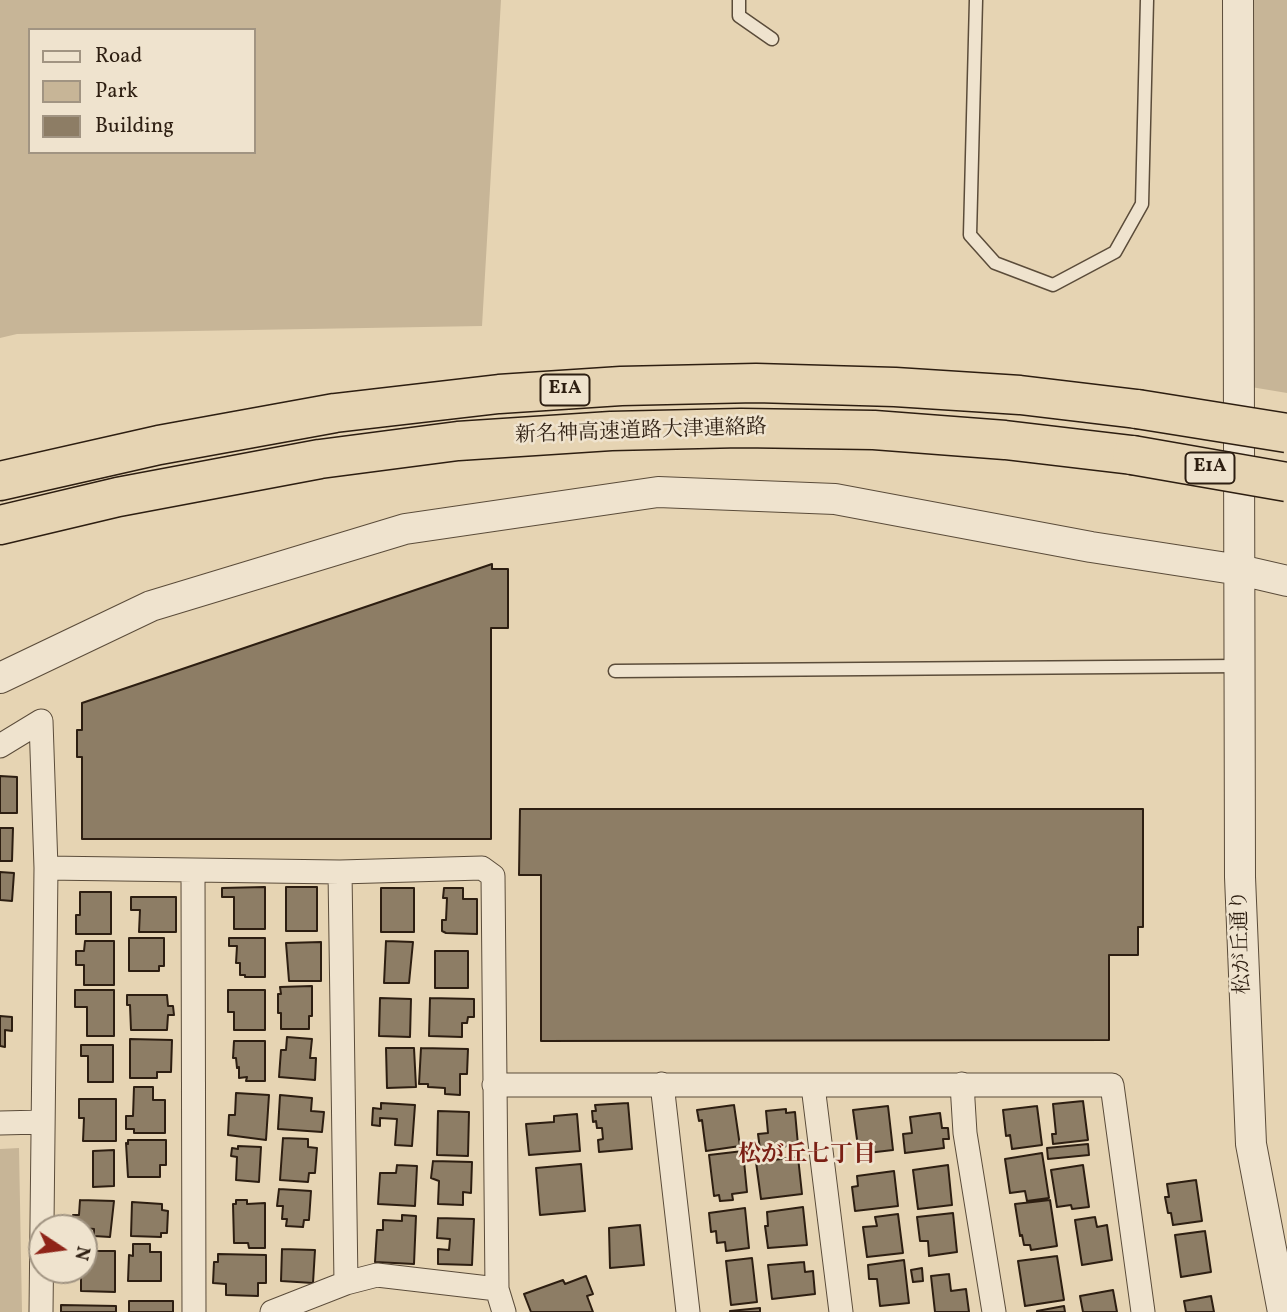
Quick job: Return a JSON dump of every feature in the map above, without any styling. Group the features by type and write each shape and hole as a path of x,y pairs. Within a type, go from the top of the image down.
{"highway":[{"name":"新名神高速道路大津連絡路","path":"0,481 159,446 335,413 499,394 621,386 756,383 895,387 1020,395 1137,409 1287,433"},
{"name":"新名神高速道路大津連絡路","path":"0,525 118,497 320,459 458,441 611,431 741,428 874,430 1005,440 1132,455 1287,482"}],"street":[{"name":"松が丘通り","path":"1238,0 1240,877 1251,1144 1283,1312"},
{"path":"0,678 151,606 405,529 658,492 835,499 1091,547 1240,570 1287,581"},
{"path":"0,746 41,721 46,868 41,1312"},
{"path":"46,868 193,872 482,868 492,876 498,1289 504,1312"},
{"path":"193,872 194,1312"},
{"path":"340,872 346,1283"},
{"path":"663,1084 688,1312"},
{"path":"962,1084 965,1133 994,1312"},
{"path":"494,1085 1112,1085 1143,1312"},
{"path":"813,1086 841,1312"},
{"path":"0,1123 42,1122"},
{"path":"272,1312 346,1283 377,1275 498,1289"}],"lane":[{"path":"739,0 739,16 772,40"},
{"path":"976,0 970,235 995,263 1053,285 1115,252 1142,204 1147,0"},
{"path":"615,671 1239,666"}],"green space":[{"path":"0,0 501,0 482,326 17,334 0,338"},
{"path":"1238,0 1287,0 1287,393 1239,385"},
{"path":"19,1148 22,1312 0,1312 0,1149"}],"building":[{"path":"492,564 492,569 508,569 508,628 491,628 491,839 82,839 82,757 77,757 77,730 82,730 82,703"},
{"path":"0,776 17,777 17,813 0,813"},
{"path":"520,809 1143,809 1143,927 1138,927 1138,955 1109,955 1109,1040 541,1041 541,875 519,875"},
{"path":"0,828 13,828 12,861 0,861"},
{"path":"0,872 14,873 12,901 0,900"},
{"path":"265,887 265,929 234,929 234,897 222,897 222,888"},
{"path":"286,887 317,887 317,931 286,931"},
{"path":"381,888 414,888 414,932 381,932"},
{"path":"444,888 463,888 463,899 477,899 477,934 442,931 442,920 446,920 447,898 443,898"},
{"path":"80,892 111,892 111,934 76,934 76,915 80,915"},
{"path":"131,897 176,897 176,932 139,932 140,910 131,910"},
{"path":"129,938 164,938 164,966 159,966 159,971 129,971"},
{"path":"229,938 265,938 265,977 240,975 240,963 236,963 237,946 229,946"},
{"path":"85,941 114,941 114,985 84,985 84,965 76,965 76,951 84,951"},
{"path":"386,941 413,942 409,983 384,983"},
{"path":"321,942 321,981 289,981 286,943"},
{"path":"435,951 468,951 468,988 435,988"},
{"path":"312,986 309,1029 281,1029 281,1013 278,1013 280,987"},
{"path":"75,990 114,990 114,1036 87,1036 87,1007 75,1007"},
{"path":"228,990 265,990 265,1030 234,1030 234,1012 228,1012"},
{"path":"127,995 167,995 168,1006 173,1006 174,1015 168,1015 167,1030 131,1030"},
{"path":"380,998 411,999 410,1037 379,1036"},
{"path":"430,998 474,999 474,1017 468,1017 467,1023 462,1023 462,1037 429,1036"},
{"path":"0,1016 12,1017 12,1031 5,1030 5,1047 0,1046"},
{"path":"287,1037 312,1039 310,1058 316,1058 315,1080 279,1077 281,1050 286,1050"},
{"path":"130,1039 172,1040 171,1072 157,1072 157,1078 130,1078"},
{"path":"234,1041 265,1041 265,1081 246,1081 247,1077 239,1078 239,1067 237,1068 236,1058 233,1058"},
{"path":"81,1045 113,1045 113,1082 88,1082 88,1056 81,1056"},
{"path":"386,1048 414,1048 416,1087 387,1088"},
{"path":"421,1048 468,1049 467,1074 460,1074 460,1095 445,1094 445,1088 419,1084"},
{"path":"134,1087 153,1087 153,1100 165,1100 165,1133 134,1133 134,1129 126,1129 126,1116 133,1116"},
{"path":"236,1093 269,1095 266,1140 228,1135 229,1115 235,1115"},
{"path":"280,1095 312,1098 311,1111 324,1112 322,1132 278,1129"},
{"path":"79,1099 116,1099 116,1141 83,1141 84,1118 79,1118"},
{"path":"1083,1101 1088,1140 1053,1144 1052,1134 1056,1134 1053,1104"},
{"path":"381,1103 415,1105 412,1146 395,1145 397,1119 380,1118 380,1126 372,1125 373,1108 381,1109"},
{"path":"628,1103 632,1149 599,1152 598,1140 603,1139 602,1128 597,1128 596,1121 593,1122 592,1111 596,1111 595,1105"},
{"path":"734,1105 740,1146 706,1151 702,1120 699,1121 697,1110"},
{"path":"888,1106 893,1150 859,1154 853,1110"},
{"path":"1037,1106 1042,1145 1012,1149 1010,1135 1006,1136 1003,1110"},
{"path":"786,1109 786,1113 795,1112 798,1145 760,1149 758,1134 768,1133 766,1111"},
{"path":"438,1111 469,1112 468,1156 437,1155"},
{"path":"940,1113 942,1128 948,1128 949,1139 943,1139 944,1148 905,1153 903,1134 912,1133 910,1117"},
{"path":"577,1114 580,1151 529,1155 526,1124 554,1122 554,1116"},
{"path":"283,1138 308,1139 308,1147 317,1148 315,1173 309,1173 308,1182 280,1180"},
{"path":"128,1140 166,1140 166,1165 160,1165 160,1177 128,1177"},
{"path":"1088,1144 1089,1155 1048,1159 1047,1148"},
{"path":"238,1146 261,1147 259,1182 236,1180 237,1157 231,1156 232,1148 238,1149"},
{"path":"114,1150 114,1186 93,1187 93,1151"},
{"path":"743,1151 747,1192 732,1194 733,1200 720,1201 719,1195 714,1196 709,1155"},
{"path":"1042,1153 1049,1198 1027,1201 1025,1191 1010,1193 1005,1159"},
{"path":"798,1157 802,1194 761,1199 756,1162"},
{"path":"433,1161 472,1162 471,1193 463,1192 463,1205 438,1204 439,1181 431,1178"},
{"path":"581,1164 585,1211 540,1215 536,1168"},
{"path":"397,1165 417,1166 415,1206 378,1204 380,1173 396,1173"},
{"path":"948,1165 952,1205 918,1209 913,1170"},
{"path":"1083,1165 1089,1207 1057,1207 1051,1170"},
{"path":"894,1171 898,1206 855,1211 852,1187 858,1186 857,1176"},
{"path":"1196,1180 1202,1221 1173,1225 1165,1197 1169,1197 1167,1184"},
{"path":"279,1189 311,1191 309,1220 304,1220 303,1227 286,1226 287,1219 282,1219 283,1206 277,1206"},
{"path":"80,1200 114,1201 110,1237 98,1236 98,1214 79,1214"},
{"path":"236,1200 247,1200 247,1204 265,1203 265,1248 249,1248 248,1243 234,1243 233,1204 236,1204"},
{"path":"1050,1200 1057,1246 1031,1250 1030,1245 1024,1245 1022,1235 1020,1236 1015,1204"},
{"path":"132,1202 162,1204 162,1210 168,1211 167,1233 161,1233 161,1237 131,1236"},
{"path":"803,1207 807,1245 768,1248 765,1226 768,1226 767,1212"},
{"path":"745,1208 749,1248 726,1251 725,1242 717,1243 716,1231 711,1232 709,1213"},
{"path":"953,1213 957,1252 929,1256 928,1241 920,1241 917,1217"},
{"path":"898,1214 903,1253 867,1257 863,1227 877,1226 875,1217"},
{"path":"402,1215 416,1216 414,1264 375,1262 377,1230 383,1230 383,1220 402,1221"},
{"path":"1095,1217 1097,1227 1107,1225 1112,1260 1082,1265 1075,1220"},
{"path":"438,1218 474,1219 472,1265 438,1264 438,1249 449,1250 450,1239 437,1238"},
{"path":"640,1225 644,1265 610,1268 609,1228"},
{"path":"1205,1231 1211,1272 1181,1277 1175,1235"},
{"path":"133,1244 150,1244 150,1252 161,1252 161,1281 128,1281 129,1255 133,1256"},
{"path":"282,1249 315,1250 313,1283 281,1281"},
{"path":"98,1251 115,1251 115,1292 81,1291 81,1284 98,1284"},
{"path":"218,1254 266,1255 266,1283 258,1283 258,1296 226,1295 226,1284 213,1283 214,1262 218,1262"},
{"path":"1057,1256 1064,1300 1025,1306 1018,1261"},
{"path":"752,1258 757,1302 731,1305 726,1261"},
{"path":"904,1260 909,1303 880,1306 877,1279 869,1279 868,1265"},
{"path":"804,1262 805,1272 813,1271 815,1294 772,1299 768,1265"},
{"path":"922,1268 923,1281 913,1282 911,1270"},
{"path":"949,1274 951,1291 966,1289 969,1312 935,1312 931,1276"},
{"path":"586,1276 593,1294 587,1296 593,1312 531,1312 524,1294 563,1280 565,1284"},
{"path":"1113,1290 1117,1312 1083,1312 1080,1296"},
{"path":"1211,1296 1214,1312 1186,1312 1184,1301"},
{"path":"129,1301 173,1301 173,1312 129,1312"},
{"path":"61,1305 116,1306 116,1312 61,1312"},
{"path":"1064,1306 1065,1312 1037,1312 1037,1311"},
{"path":"760,1308 760,1312 730,1312 730,1311"}],"district":[{"name":"松が丘七丁目","path":"807,1157"}]}
